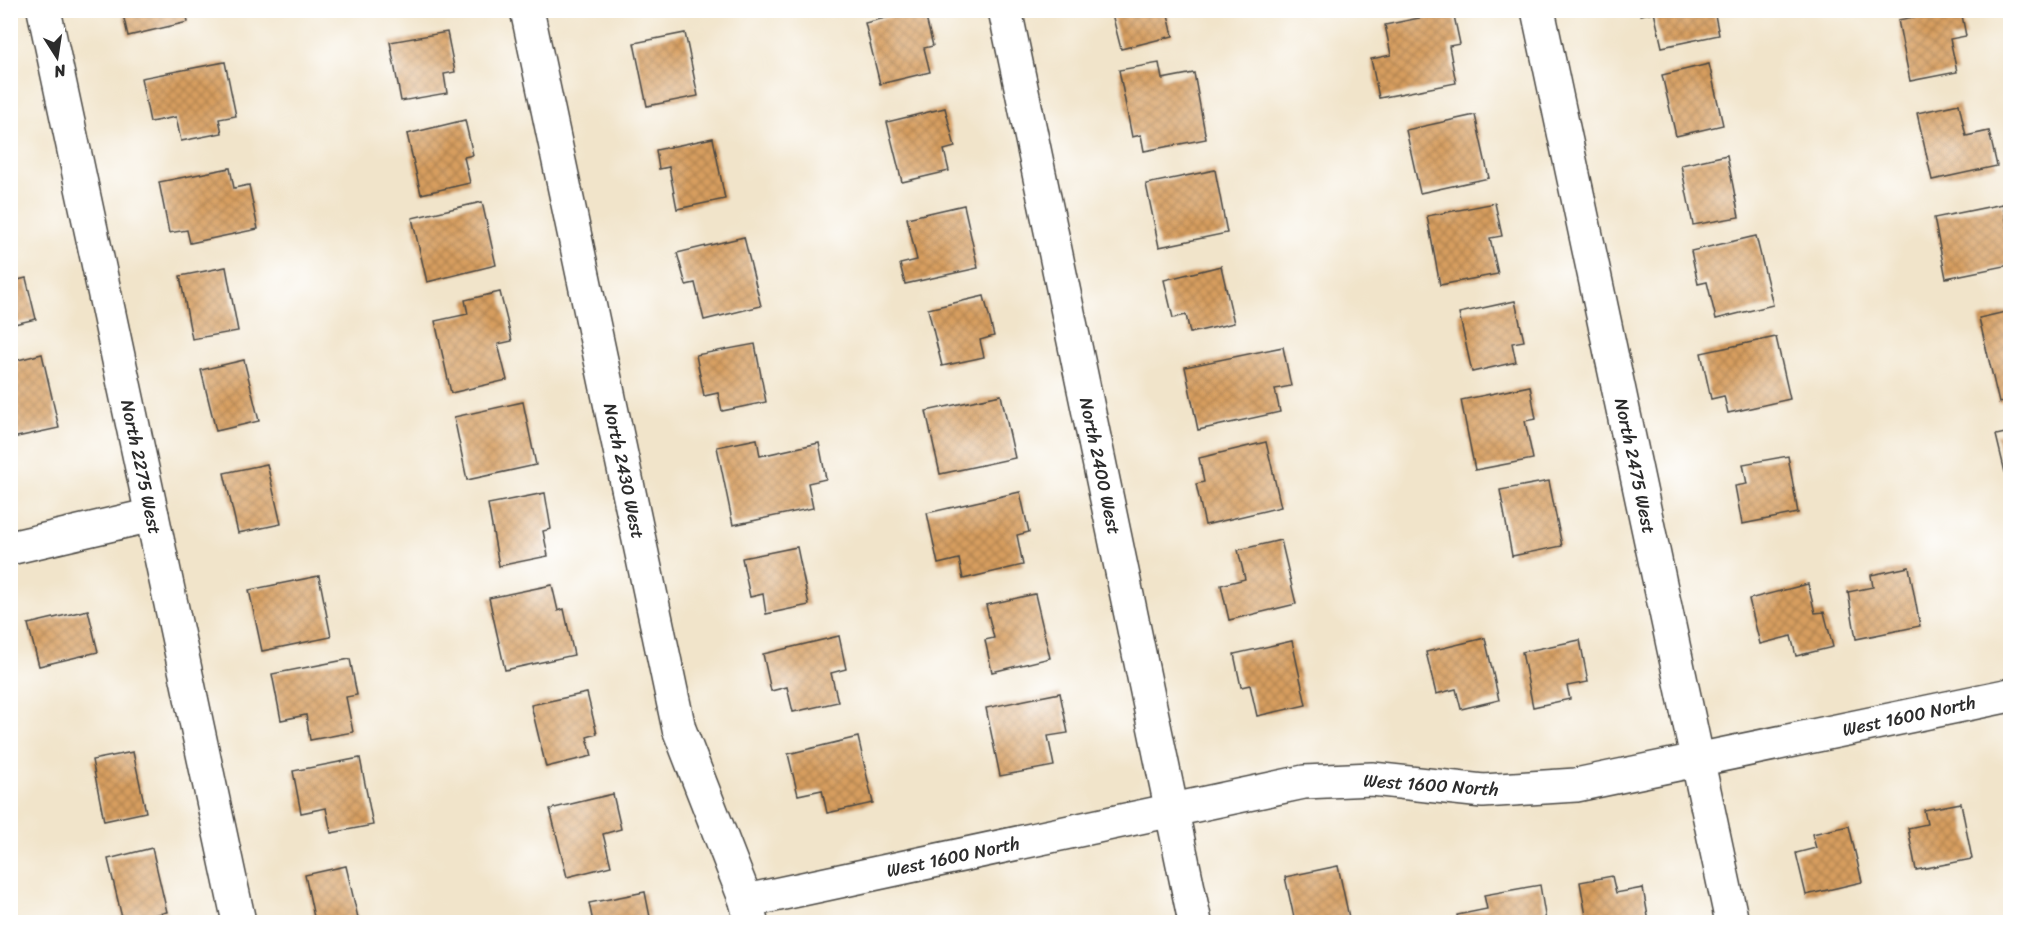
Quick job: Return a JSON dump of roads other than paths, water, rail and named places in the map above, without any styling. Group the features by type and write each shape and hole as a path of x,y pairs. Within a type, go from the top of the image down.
{"street":[{"name":"North 2275 West","path":"44,10 239,922"},
{"name":"North 2430 West","path":"527,10 679,729 748,912"},
{"name":"North 2400 West","path":"1005,10 1195,922"},
{"name":"North 2475 West","path":"1538,10 1732,922"},
{"path":"10,548 152,515"},
{"name":"West 1600 North","path":"748,912 1172,810 1304,782 1372,778 1483,791 1576,785 2010,696"}]}
